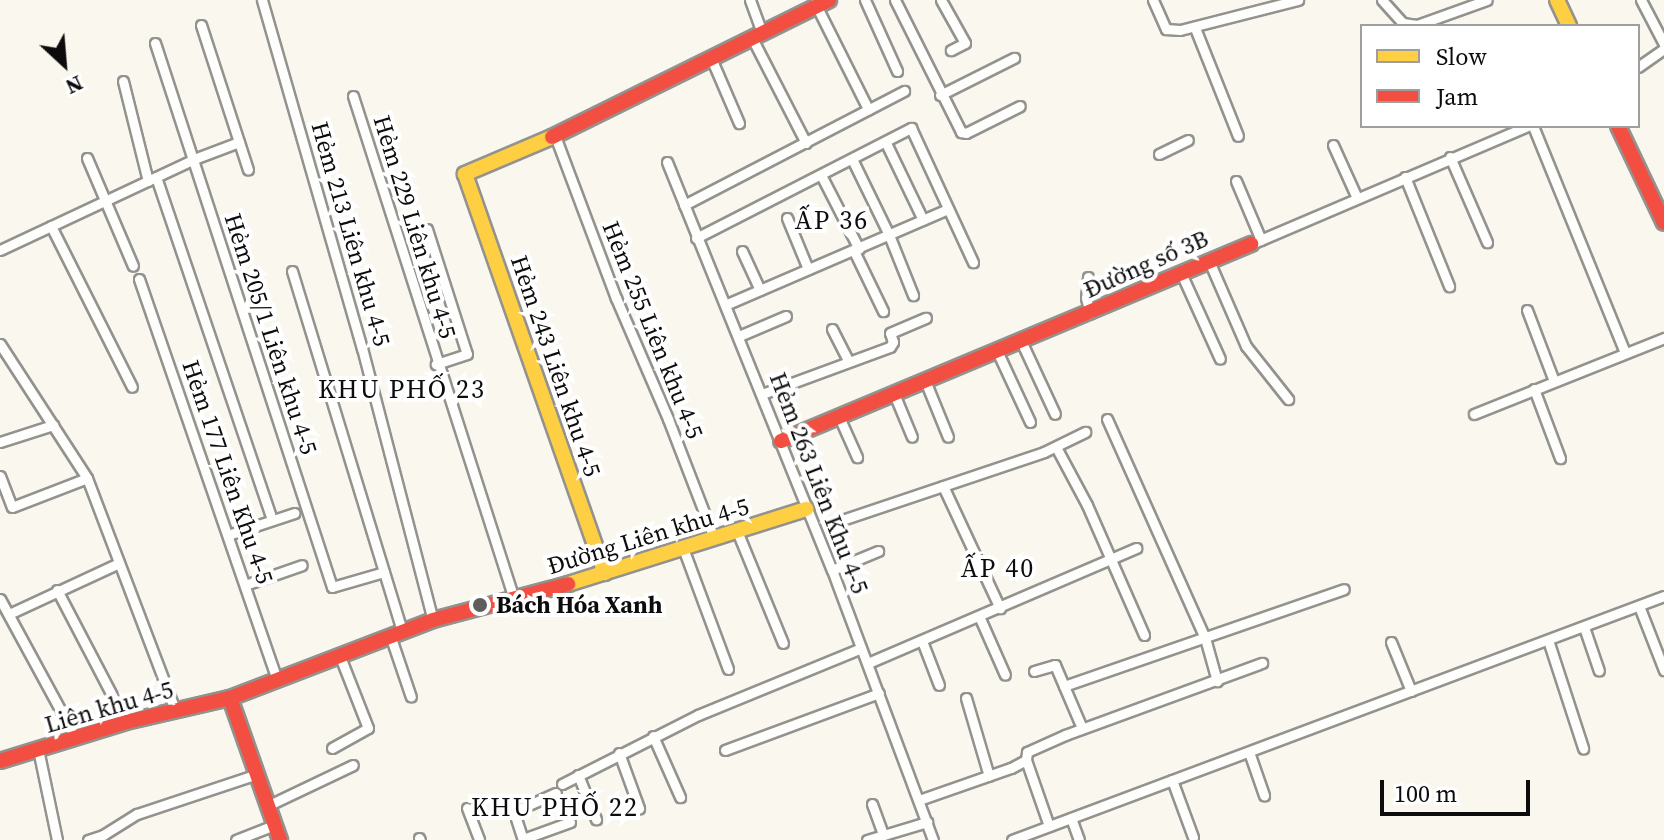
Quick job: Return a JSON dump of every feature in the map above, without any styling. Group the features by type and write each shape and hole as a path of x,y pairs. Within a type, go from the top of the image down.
{"street":[{"name":"Hẻm 213 Liên khu 4-5","path":"262,0 362,348 433,620"},
{"path":"750,0 757,36 806,143"},
{"path":"865,0 897,71"},
{"path":"895,0 940,95 964,134 1020,106"},
{"path":"941,0 965,43 951,50"},
{"path":"1153,0 1166,29 1195,28 1269,4 1298,0"},
{"path":"1382,0 1403,23 1410,24"},
{"path":"1420,24 1487,0"},
{"path":"1557,0 1568,24"},
{"path":"1640,65 1664,47 1641,0"},
{"path":"555,136 820,2 868,109"},
{"path":"201,25 248,170"},
{"path":"1195,28 1238,136"},
{"name":"Hẻm 205/1 Liên khu 4-5","path":"155,43 332,587 384,572"},
{"path":"711,58 739,123"},
{"path":"940,95 1014,58"},
{"path":"123,81 152,179 203,313 272,520"},
{"path":"684,205 904,91"},
{"name":"Hẻm 229 Liên khu 4-5","path":"353,96 436,364 514,599"},
{"path":"696,238 911,128 973,262"},
{"name":"Đường số 3B","path":"781,441 1022,343 1450,157 1526,128"},
{"path":"1532,128 1625,353"},
{"path":"1619,128 1657,191 1664,223"},
{"name":"Hẻm 243 Liên khu 4-5","path":"555,136 465,174 605,573"},
{"name":"Hẻm 255 Liên khu 4-5","path":"555,136 616,298 667,415 714,538"},
{"path":"1159,154 1188,140"},
{"path":"0,250 194,159 239,142"},
{"path":"886,143 923,220"},
{"path":"1333,145 1357,198"},
{"path":"1450,157 1487,242"},
{"path":"87,158 133,266"},
{"path":"852,159 889,235 913,295"},
{"name":"Hẻm 263 Liên Khu 4-5","path":"667,162 832,570 933,840"},
{"path":"821,175 883,311"},
{"path":"1405,177 1449,286"},
{"path":"1236,181 1256,242"},
{"path":"725,305 948,209"},
{"path":"787,218 808,269"},
{"path":"51,226 132,387"},
{"path":"427,229 467,354 436,364"},
{"path":"742,251 760,290"},
{"path":"1209,261 1246,346 1288,399"},
{"path":"292,271 384,572 411,697"},
{"path":"1181,273 1220,359"},
{"path":"1088,277 1086,298 1090,313"},
{"name":"Hẻm 177 Liên Khu 4-5","path":"139,279 276,678"},
{"path":"1527,310 1554,381"},
{"path":"739,336 786,316"},
{"path":"762,394 890,347 893,342 890,333 926,318"},
{"path":"832,329 848,361"},
{"path":"1474,414 1664,338"},
{"path":"1022,343 1055,414"},
{"path":"0,344 87,478 175,710"},
{"path":"998,353 1030,422"},
{"path":"926,383 948,437"},
{"path":"1534,389 1560,458"},
{"path":"895,396 912,437"},
{"path":"840,419 857,457"},
{"path":"1107,419 1205,638 1217,681"},
{"path":"0,442 53,425"},
{"path":"836,522 1056,447 1085,432"},
{"path":"1056,447 1144,635"},
{"path":"0,476 12,507 87,478"},
{"path":"943,486 1000,608"},
{"name":"Đường Liên khu 4-5","path":"230,698 433,620 605,573 806,509"},
{"path":"228,535 294,513"},
{"path":"737,531 783,643"},
{"path":"683,548 728,669"},
{"path":"868,663 1136,548"},
{"path":"832,570 878,551"},
{"path":"9,614 119,563"},
{"path":"245,585 302,565"},
{"path":"1064,686 1344,589"},
{"path":"57,590 126,722"},
{"path":"1012,840 1039,835 1049,826 1664,596"},
{"path":"0,599 75,737"},
{"path":"1639,606 1664,670"},
{"path":"979,616 1005,675"},
{"path":"1584,627 1599,671"},
{"path":"1548,640 1583,748"},
{"path":"922,641 939,685"},
{"path":"1391,642 1411,691"},
{"path":"570,822 523,840 516,818 522,808 653,736 861,648"},
{"path":"332,748 368,728 339,654"},
{"path":"1049,826 1026,760 1027,752 1082,728 1262,663"},
{"path":"1034,671 1055,665 1082,728"},
{"path":"725,750 879,693"},
{"path":"230,698 277,833 236,840"},
{"name":"Liên khu 4-5","path":"0,761 126,722 230,698"},
{"path":"966,698 989,776"},
{"path":"653,736 680,797"},
{"path":"38,749 57,840"},
{"path":"1249,752 1264,795"},
{"path":"619,753 639,808"},
{"path":"919,800 1026,760"},
{"path":"267,806 353,765"},
{"path":"88,840 103,835 137,814 257,774"},
{"path":"578,775 596,819"},
{"path":"1172,780 1193,837"},
{"path":"872,804 883,835"},
{"path":"467,808 479,840"},
{"path":"1071,818 1079,840"},
{"path":"867,840 927,822"}],"traffic: slow":[{"path":"1557,0 1568,24"},
{"path":"552,137 465,174 605,573"},
{"path":"568,584 806,509"}],"traffic: jam":[{"path":"552,137 829,0"},
{"path":"1619,128 1664,223"},
{"path":"781,441 1251,244"},
{"path":"0,761 126,722 230,698 433,620 568,584"},
{"path":"230,698 280,840"}],"place":[{"name":"Bách Hóa Xanh","path":"480,605"}],"district":[{"name":"ẤP 36","path":"832,221"},
{"name":"KHU PHỐ 23","path":"402,390"},
{"name":"ẤP 40","path":"998,569"},
{"name":"KHU PHỐ 22","path":"555,808"}]}
